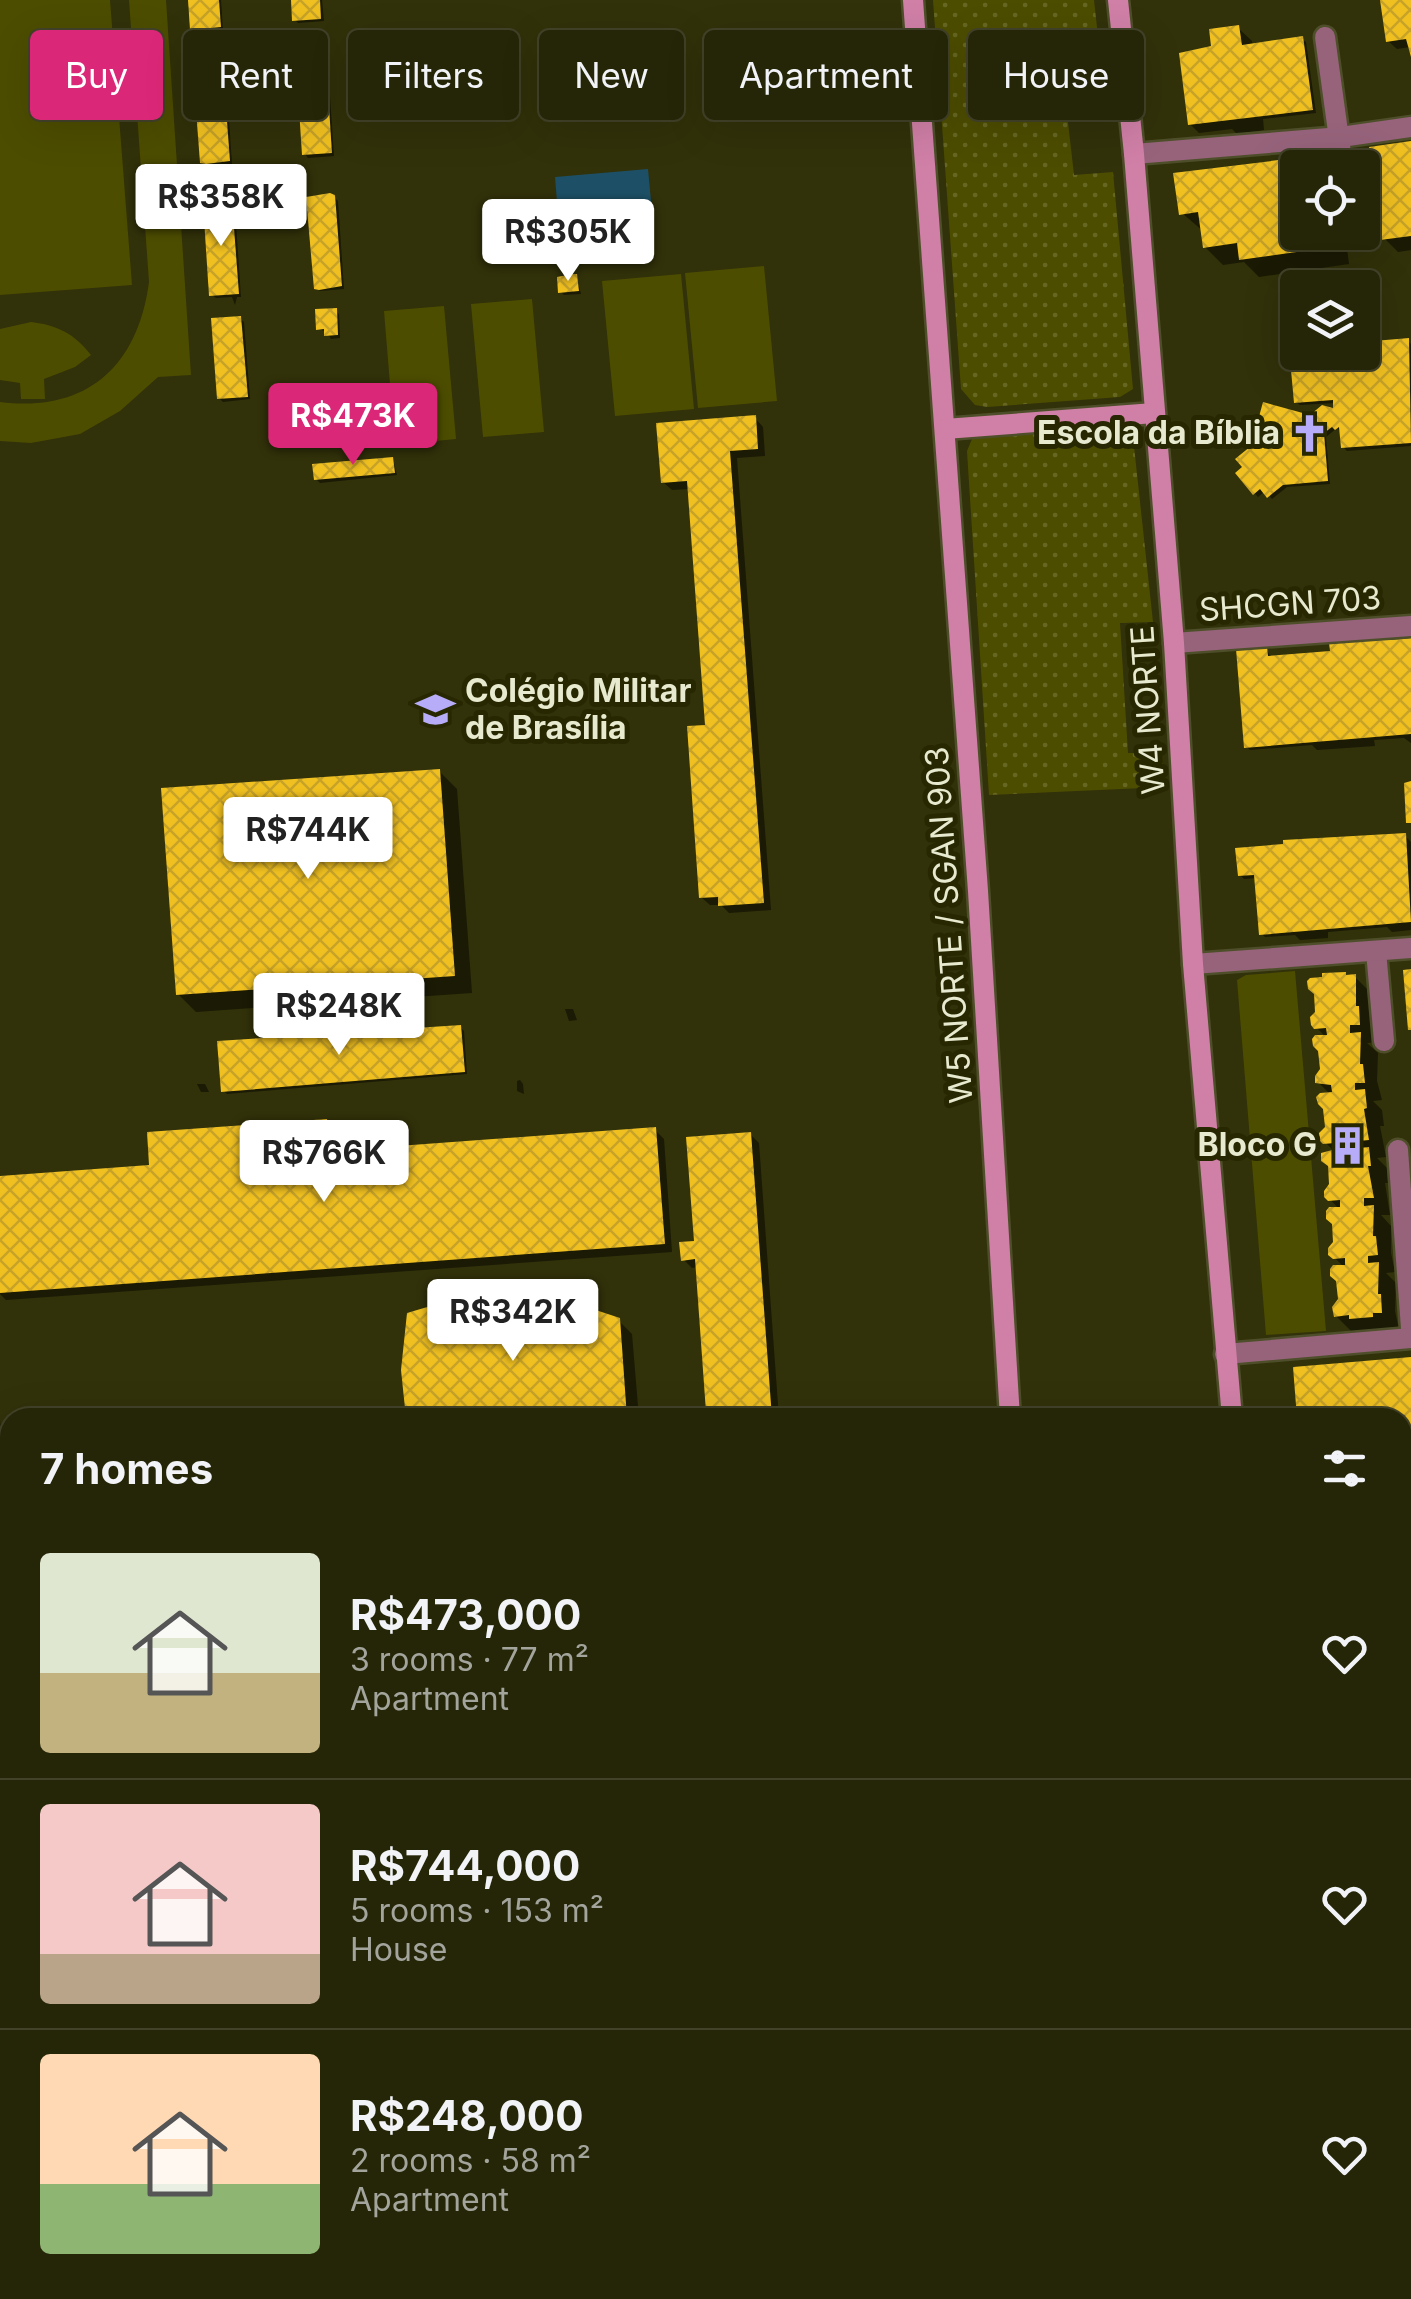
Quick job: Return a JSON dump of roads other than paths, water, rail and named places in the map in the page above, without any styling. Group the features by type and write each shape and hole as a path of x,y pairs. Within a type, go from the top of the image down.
{"main road":[{"name":"W5 NORTE / SGAN 903","path":"913,0 1009,1408"},
{"name":"W4 NORTE","path":"1118,0 1174,643 1193,964 1231,1408"},
{"path":"945,429 1154,413"}],"street":[{"path":"1325,38 1342,150"},
{"path":"1134,154 1411,127"},
{"name":"SHCGN 703","path":"1174,643 1411,626"},
{"path":"1193,964 1411,948"},
{"path":"1376,951 1384,1041"},
{"path":"1398,1150 1411,1328"},
{"path":"1226,1354 1411,1338"}],"water":[{"path":"648,169 654,233 560,240 555,177"}],"place":[{"name":"Escola da Bíblia","path":"1310,433"},
{"name":"Colégio Militar de Brasília","path":"435,709"},
{"name":"Bloco G","path":"1347,1145"}]}
